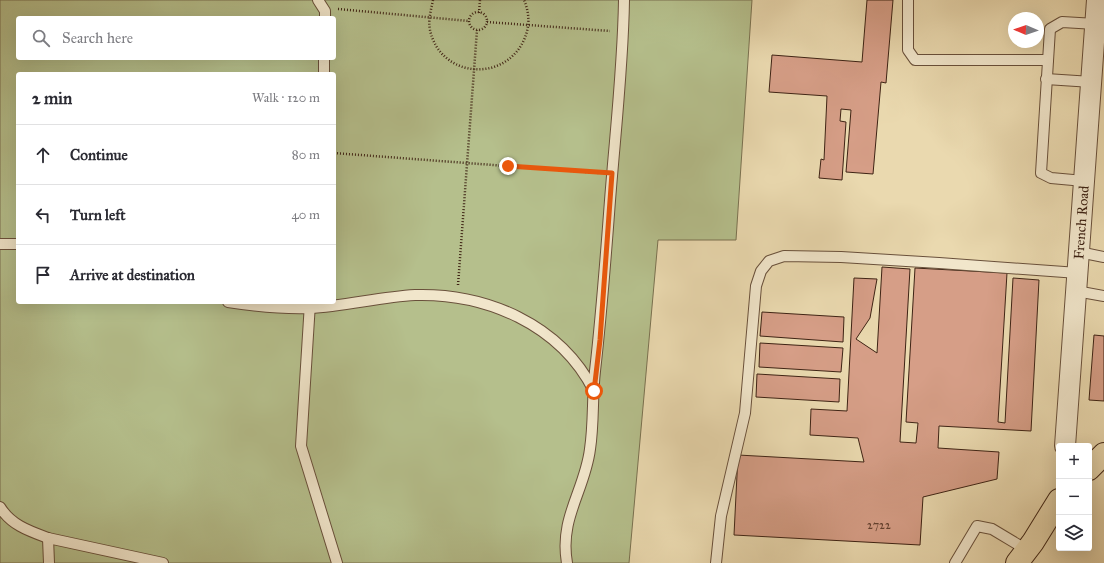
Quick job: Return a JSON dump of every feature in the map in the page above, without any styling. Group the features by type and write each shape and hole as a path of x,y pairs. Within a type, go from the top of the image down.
{"main road":[{"path":"1092,466 1104,454"},
{"path":"1022,556 1056,505"}],"street":[{"name":"French Road","path":"1065,443 1098,0"}],"lane":[{"path":"318,0 325,14"},
{"path":"567,563 564,548 567,527 571,509 590,451 594,391 600,340 624,0"},
{"path":"908,0 908,50 915,60 1048,60"},
{"path":"1084,181 1051,178 1041,173 1046,79 1050,29 1062,22 1096,24"},
{"path":"324,60 324,72"},
{"path":"1046,79 1092,82"},
{"path":"0,244 16,244"},
{"path":"1079,252 1104,257"},
{"path":"716,563 720,516 745,413 756,286 761,271 769,261 784,256 841,257 1077,282 1104,296"},
{"path":"336,303 413,296 457,297 498,308 538,328 565,350 585,375 594,391"},
{"path":"283,304 321,304"},
{"path":"310,305 301,446 337,563"},
{"path":"0,507 5,516 17,526 48,538 162,563"},
{"path":"954,563 977,526 992,529 1022,556"},
{"path":"48,538 49,563"}],"path":[{"path":"433,0 429,17 432,36 441,52 450,61 460,66 476,70 489,69 502,64 512,58 519,49 526,36 529,25 528,13 524,0"},
{"path":"479,13 480,0"},
{"path":"325,14 336,9 469,21"},
{"path":"469,21 472,15 479,13 485,16 487,22 485,27 477,30"},
{"path":"469,21 472,27 477,30"},
{"path":"487,22 623,31"},
{"path":"457,297 476,70 477,30"},
{"path":"336,153 612,173"}],"green space":[{"path":"0,0 752,0 736,240 658,240 629,563 0,563"}],"building":[{"path":"867,0 893,0 886,83 881,82 873,174 846,172 851,110 841,109 840,121 846,122 842,180 819,178 821,159 824,160 827,96 769,92 772,55 862,62"},
{"path":"882,267 910,269 900,442 916,443 918,423 906,422 915,268 1007,273 998,422 1005,423 1013,278 1039,280 1031,431 939,426 938,448 999,452 997,479 923,497 920,545 734,535 738,455 864,462 858,438 810,435 811,409 847,411 854,278 877,279 870,318 856,339 877,353"},
{"path":"762,312 844,317 843,342 760,336"},
{"path":"1094,335 1104,336 1104,401 1089,400"},
{"path":"760,343 843,348 841,372 759,367"},
{"path":"757,374 840,379 839,402 756,397"}],"route":[{"path":"508,166 576,172 612,173 600,340 595,370 594,391"}]}
